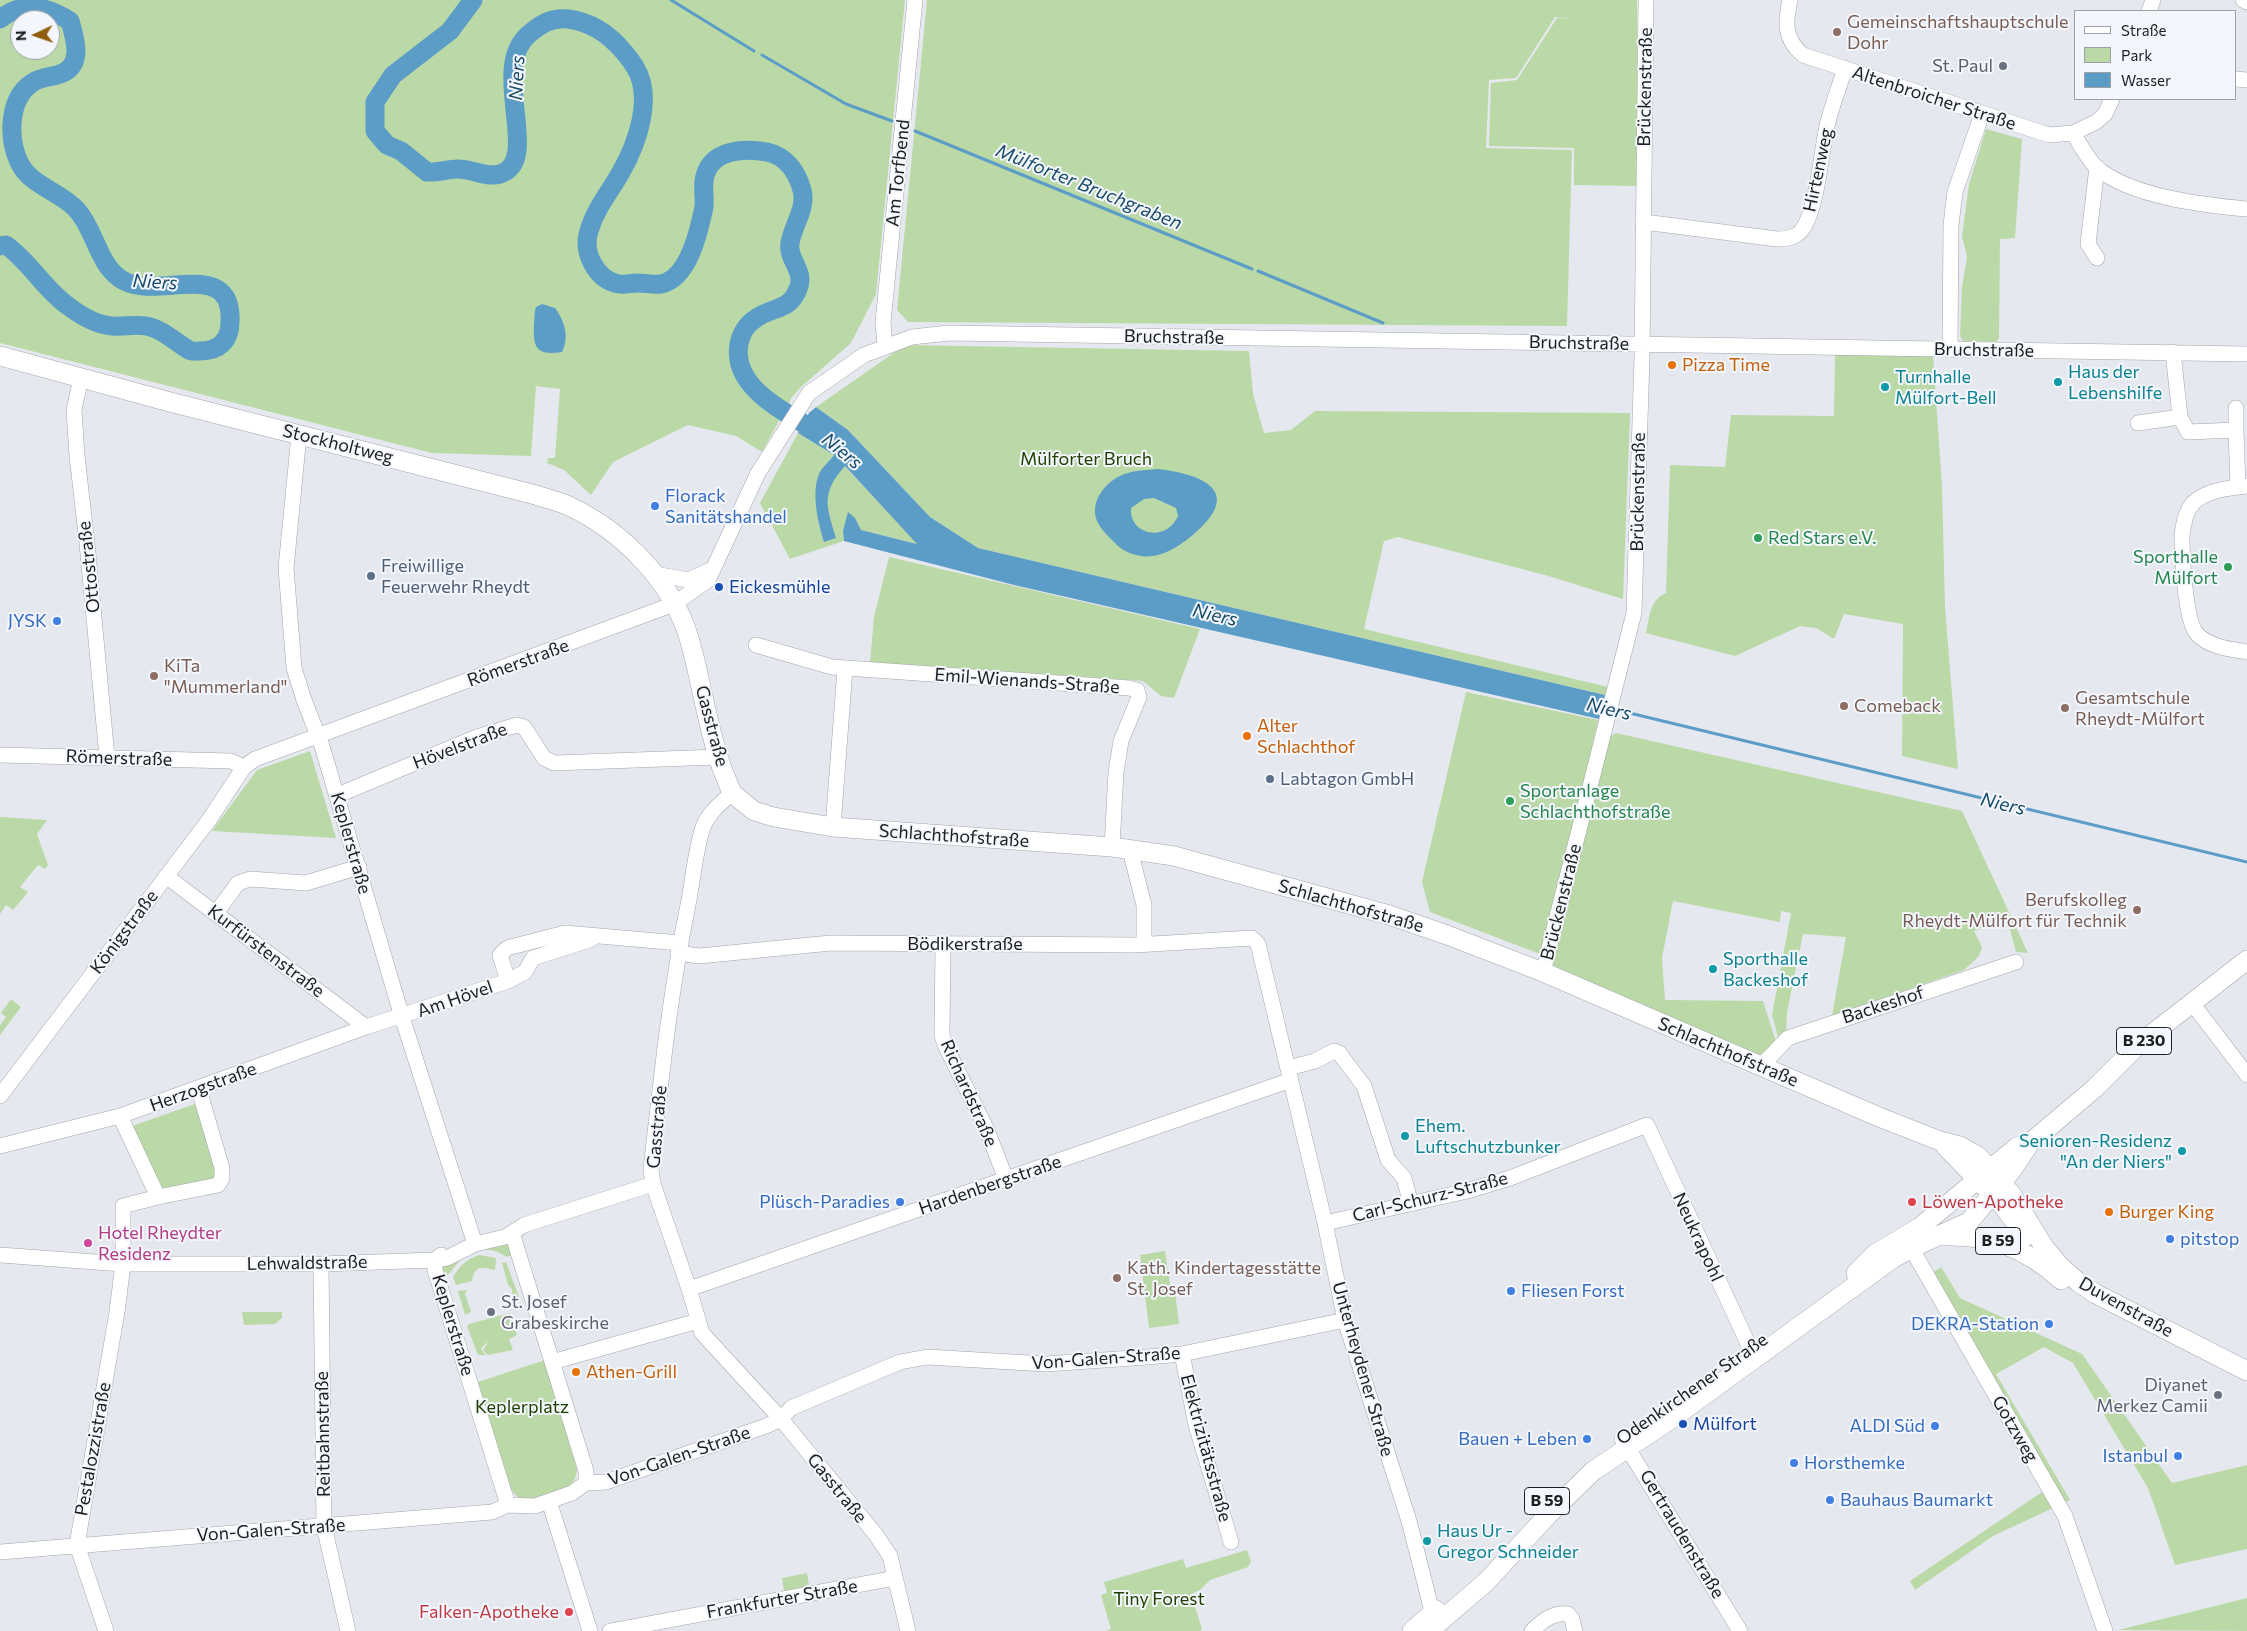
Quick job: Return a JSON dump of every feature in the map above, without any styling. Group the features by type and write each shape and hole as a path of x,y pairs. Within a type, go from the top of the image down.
{"main road":[{"name":"Stockholtweg","path":"0,356 299,435 462,475 568,506 598,522 630,548 655,574"},
{"name":"Gasstraße","path":"655,574 674,604 688,636 718,757 732,793"},
{"name":"Schlachthofstraße","path":"732,793 754,811 774,817 833,827 1112,847 1174,856 1389,915 1543,972 1940,1141 1960,1146 1978,1156 1990,1181"},
{"name":"B 230","path":"2030,1143 2095,1088 2138,1045 2247,960"},
{"name":"B 59","path":"2030,1143 2017,1147 1990,1181 2054,1273"},
{"name":"Odenkirchener Straße","path":"1907,1242 1935,1237 1969,1222 1990,1181"},
{"name":"Odenkirchener Straße","path":"1412,1631 1434,1625 1480,1571 1564,1482 1587,1462 1625,1443 1892,1259 1920,1227 1990,1181"},
{"name":"Duvenstraße","path":"1990,1181 2016,1200 2044,1247 2078,1282 2096,1294 2247,1371"},
{"name":"B 59","path":"1935,1237 1965,1236 2001,1242 2034,1258 2054,1273"},
{"name":"Duvenstraße","path":"2054,1273 2088,1301 2247,1385"}],"street":[{"name":"Am Torfbend","path":"885,346 883,322 915,0"},
{"name":"Brückenstraße","path":"1543,972 1634,613 1642,344 1646,0"},
{"name":"Altenbroicher Straße","path":"1790,0 1786,21 1792,46 1804,55 2049,135 2073,133 2096,122 2106,114 2112,100"},
{"path":"2243,0 2247,2"},
{"name":"Hirtenweg","path":"1644,222 1777,239 1789,239 1799,233 1806,224 1812,205 1826,128 1845,68"},
{"path":"1950,349 1951,225 1955,192 1982,114"},
{"path":"2073,133 2096,167 2125,184 2155,194 2218,206 2247,209"},
{"path":"2096,167 2088,244 2097,258"},
{"name":"Bruchstraße","path":"912,337 949,333 2247,354"},
{"name":"Römerstraße","path":"0,755 231,761 244,767 254,759 674,604 708,580 758,473 809,393 864,355 912,337"},
{"path":"2173,352 2180,417 2188,432 2236,430"},
{"name":"Ottostraße","path":"81,378 74,410 76,456 88,543 107,757"},
{"path":"2236,408 2236,430 2242,486 2202,495 2192,505 2186,516 2182,536 2187,609 2194,628 2207,641 2220,647 2247,652"},
{"path":"2138,423 2180,417"},
{"name":"Keplerstraße","path":"299,435 286,568 294,668 304,700 319,735 338,795 402,1017 474,1241"},
{"path":"655,574 688,580 714,568"},
{"name":"Emil-Wienands-Straße","path":"756,645 832,668 1137,690 1139,697 1121,741 1116,772 1112,847"},
{"path":"833,827 845,669"},
{"name":"Hövelstraße","path":"338,795 477,738 517,725 524,727 544,758 554,763 718,757"},
{"name":"Königstraße","path":"0,1096 209,820 244,767"},
{"name":"Gasstraße","path":"732,793 711,812 704,827 679,948 660,1084 651,1169 653,1184 702,1333 781,1419 876,1535 890,1556 908,1631"},
{"path":"1130,850 1144,905 1144,944"},
{"path":"216,913 238,883 250,879 306,883 359,867"},
{"name":"Kurfürstenstraße","path":"166,876 366,1027"},
{"name":"Am Hövel","path":"508,981 500,955 506,948 565,933 679,948"},
{"name":"Am Hövel","path":"402,1017 508,981 525,972 533,958 594,937"},
{"name":"Bödikerstraße","path":"679,948 699,956 831,943 1144,944 1252,938"},
{"name":"Unterheydener Straße","path":"1252,938 1258,944 1325,1223 1345,1320 1414,1539 1434,1625"},
{"name":"Richardstraße","path":"943,944 942,1034 945,1045 986,1128 1006,1179"},
{"name":"Backeshof","path":"1761,1066 1788,1038 2016,962"},
{"path":"2192,1003 2247,1075"},
{"name":"Herzogstraße","path":"0,1146 120,1116 199,1090 366,1027 402,1017"},
{"name":"Hardenbergstraße","path":"689,1289 1006,1179 1289,1074 1334,1051 1339,1053 1364,1086 1388,1160 1404,1178 1411,1204"},
{"path":"120,1116 158,1197 218,1185 222,1178 222,1168 199,1090"},
{"name":"Carl-Schurz-Straße","path":"1325,1223 1468,1191 1510,1178 1647,1125"},
{"name":"Neukrapohl","path":"1647,1125 1752,1354"},
{"name":"Lehwaldstraße","path":"0,1255 123,1264 321,1264 435,1260 447,1258 474,1241 506,1230 512,1233 524,1225 653,1184"},
{"name":"Pestalozzistraße","path":"106,1631 77,1545 123,1264 123,1206 158,1197"},
{"path":"512,1233 586,1470 586,1483"},
{"name":"Gotzweg","path":"1907,1242 2065,1516 2105,1631"},
{"name":"Keplerstraße","path":"435,1260 435,1270 508,1505"},
{"name":"Reitbahnstraße","path":"321,1264 324,1526 348,1631"},
{"name":"Von-Galen-Straße","path":"0,1552 492,1512 508,1505 529,1507 572,1493 586,1483 606,1482 766,1426 781,1419 791,1408 900,1362 927,1357 1046,1364 1182,1354 1345,1320"},
{"path":"552,1362 698,1321"},
{"name":"Elektrizitätsstraße","path":"1182,1354 1198,1433 1231,1542"},
{"name":"Gertraudenstraße","path":"1625,1443 1740,1631"},
{"path":"550,1501 590,1631"},
{"name":"Frankfurter Straße","path":"610,1631 895,1578"},
{"path":"1532,1631 1540,1623 1562,1613 1568,1614 1572,1619 1575,1631"}],"green space":[{"path":"0,0 905,0 876,294 851,343 792,397 762,452 736,436 688,425 613,462 591,495 564,470 547,463 548,458 555,458 560,389 536,386 531,456 432,453 0,343"},
{"path":"927,0 1637,0 1637,186 1574,185 1574,148 1489,146 1491,83 1517,80 1557,18 1575,19 1555,17 1516,78 1489,80 1486,148 1572,150 1567,326 908,322 897,310"},
{"path":"1986,129 2022,139 2015,238 2000,239 1999,338 1996,342 1963,341 1960,336 1962,287 1967,257 1962,236 1969,184"},
{"name":"Mülforter Bruch","path":"905,345 1249,351 1253,394 1264,433 1291,430 1315,411 1630,413 1623,599 1545,575 1398,537 1384,541 1364,629 1608,687 1605,695 978,548 930,517 848,430 816,407"},
{"path":"1835,355 1933,355 1942,487 1945,607 1958,769 1902,756 1903,624 1844,614 1834,639 1816,628 1800,626 1735,656 1646,633 1653,605 1660,596 1666,593 1670,465 1725,467 1731,415 1834,416"},
{"path":"798,433 834,455 918,544 860,530 855,518 843,531 844,541 790,559 760,503"},
{"path":"889,557 1200,629 1174,698 1161,696 1143,681 870,663 874,617"},
{"name":"Sportanlage Schlachthofstraße","path":"1466,692 1598,720 1546,951 1540,954 1430,912 1422,882"},
{"path":"1616,733 1962,811 2028,953 2016,952 2007,918 1974,931 1982,947 1979,956 1964,970 1832,1016 1846,937 1803,934 1787,1012 1786,1035 1778,1037 1772,1015 1791,913 1781,911 1780,922 1673,901 1662,958 1665,1000 1763,1001 1776,1042 1760,1055 1547,974 1610,737"},
{"path":"310,751 336,838 212,831 257,770"},
{"path":"0,817 47,820 37,834 48,865 45,869 38,865 20,887 28,892 13,910 6,905 0,914"},
{"path":"11,999 21,1007 0,1035 0,1025 6,1017 1,1013"},
{"path":"195,1104 218,1175 215,1183 159,1194 129,1127"},
{"path":"508,1240 515,1253 507,1257 494,1251 475,1251"},
{"path":"1165,1251 1171,1291 1175,1291 1179,1324 1149,1328 1140,1255"},
{"path":"468,1254 443,1278 441,1263"},
{"path":"479,1255 496,1258 495,1270 477,1269 472,1281 456,1285 453,1277 458,1269 467,1261"},
{"path":"506,1262 519,1297 513,1300 512,1289 508,1285 502,1263"},
{"path":"1941,1267 1960,1298 2082,1354 2172,1483 2247,1465 2247,1549 2175,1565 2148,1488 2073,1363 2044,1347 1996,1374 2070,1500 1993,1536 1915,1590 1910,1581 2045,1490 1922,1280"},
{"path":"467,1290 465,1294 471,1312 465,1315 458,1291"},
{"path":"242,1312 282,1312 282,1318 275,1324 244,1325"},
{"path":"510,1313 517,1335 509,1339 513,1350 488,1355 483,1350 487,1344 485,1339 486,1343 481,1349 486,1355 478,1355 467,1326"},
{"name":"Keplerplatz","path":"545,1360 577,1470 572,1482 562,1490 548,1496 523,1500 510,1487 478,1382"},
{"name":"Tiny Forest","path":"1247,1550 1251,1562 1248,1567 1210,1580 1200,1590 1191,1594 1202,1629 1200,1631 1106,1631 1111,1629 1101,1595 1107,1593 1104,1582 1183,1559 1186,1568"},
{"path":"807,1573 809,1586 784,1591 782,1578"},
{"path":"2247,1598 2247,1631 2118,1630"}],"water":[{"path":"542,304 555,308 561,318 566,335 562,352 546,353 537,348 535,344 535,311 536,307"},
{"path":"816,407 848,430 930,517 978,548 1605,695 1599,719 1014,585 844,541 843,531 848,512 855,518 861,530 917,544 845,466 832,484 828,500 828,508 836,538 824,542 815,499 816,490 820,471 834,455 798,433 809,413"},
{"path":"1158,469 1174,471 1202,480 1211,487 1216,496 1216,506 1209,518 1195,533 1180,544 1169,551 1157,555 1138,556 1120,548 1103,531 1097,521 1095,506 1102,491 1114,479 1131,472","holes":["1154,498 1176,508 1178,516 1172,525 1165,530 1157,532 1142,530 1132,517 1131,508 1144,499"]}],"waterway":[{"name":"Niers","path":"473,0 450,31 393,75 375,102 375,131 387,145 401,151 427,172 458,169 490,175 500,174 512,166 517,151 513,68 518,49 529,34 542,24 562,19 585,23 606,34 635,67 641,79 643,106 633,148 595,215 589,231 587,239 588,248 593,264 604,277 619,284 661,284 671,280 686,263 696,240 704,207 705,176 715,160 730,152 749,150 767,152 780,157 794,171 802,190 803,203 790,243 791,255 800,277 800,283 790,302 761,315 747,326 739,344 739,360 744,375 766,399 825,436"},
{"name":"Mülforter Bruchgraben","path":"671,0 754,51"},
{"name":"Niers","path":"0,19 9,13 26,7 44,9 70,21 76,45 75,60 66,71 34,81 18,99 14,109 12,131 15,152 24,170 30,177 70,203 77,210 89,228 108,267 124,281 139,286 207,285 220,291 228,302 230,322 226,340 218,347 207,351 190,351 163,333 146,326 112,326 95,322 78,313 59,299 15,252 6,245 0,246"},
{"name":"Mülforter Bruchgraben","path":"762,55 846,104 892,121"},
{"name":"Mülforter Bruchgraben","path":"915,131 1252,269"},
{"name":"Mülforter Bruchgraben","path":"1258,271 1383,323"},
{"name":"Niers","path":"1613,709 2247,862"}],"place":[{"name":"Gemeinschaftshauptschule Dohr","path":"1837,32"},
{"name":"St. Paul","path":"2003,66"},
{"name":"Pizza Time","path":"1672,365"},
{"name":"Haus der Lebenshilfe","path":"2058,382"},
{"name":"Turnhalle Mülfort-Bell","path":"1885,387"},
{"name":"Florack Sanitätshandel","path":"655,506"},
{"name":"Red Stars e.V.","path":"1758,538"},
{"name":"Sporthalle Mülfort","path":"2228,567"},
{"name":"Freiwillige Feuerwehr Rheydt","path":"371,576"},
{"name":"Eickesmühle","path":"719,587"},
{"name":"JYSK","path":"57,621"},
{"name":"KiTa \"Mummerland\"","path":"154,676"},
{"name":"Comeback","path":"1844,706"},
{"name":"Gesamtschule Rheydt-Mülfort","path":"2065,708"},
{"name":"Alter Schlachthof","path":"1247,736"},
{"name":"Labtagon GmbH","path":"1270,779"},
{"name":"Sportanlage Schlachthofstraße","path":"1510,801"},
{"name":"Berufskolleg Rheydt-Mülfort für Technik","path":"2137,910"},
{"name":"Sporthalle Backeshof","path":"1713,969"},
{"name":"Ehem. Luftschutzbunker","path":"1405,1136"},
{"name":"Senioren-Residenz \"An der Niers\"","path":"2182,1151"},
{"name":"Plüsch-Paradies","path":"900,1202"},
{"name":"Löwen-Apotheke","path":"1912,1202"},
{"name":"Burger King","path":"2109,1212"},
{"name":"pitstop","path":"2170,1239"},
{"name":"Hotel Rheydter Residenz","path":"88,1243"},
{"name":"Kath. Kindertagesstätte St. Josef","path":"1117,1278"},
{"name":"Fliesen Forst","path":"1511,1291"},
{"name":"St. Josef Grabeskirche","path":"491,1312"},
{"name":"DEKRA-Station","path":"2049,1324"},
{"name":"Athen-Grill","path":"576,1372"},
{"name":"Diyanet Merkez Camii","path":"2218,1395"},
{"name":"Mülfort","path":"1683,1424"},
{"name":"ALDI Süd","path":"1935,1426"},
{"name":"Bauen + Leben","path":"1587,1439"},
{"name":"Istanbul","path":"2178,1456"},
{"name":"Horsthemke","path":"1794,1463"},
{"name":"Bauhaus Baumarkt","path":"1830,1500"},
{"name":"Haus Ur - Gregor Schneider","path":"1427,1541"},
{"name":"Falken-Apotheke","path":"569,1612"}]}
